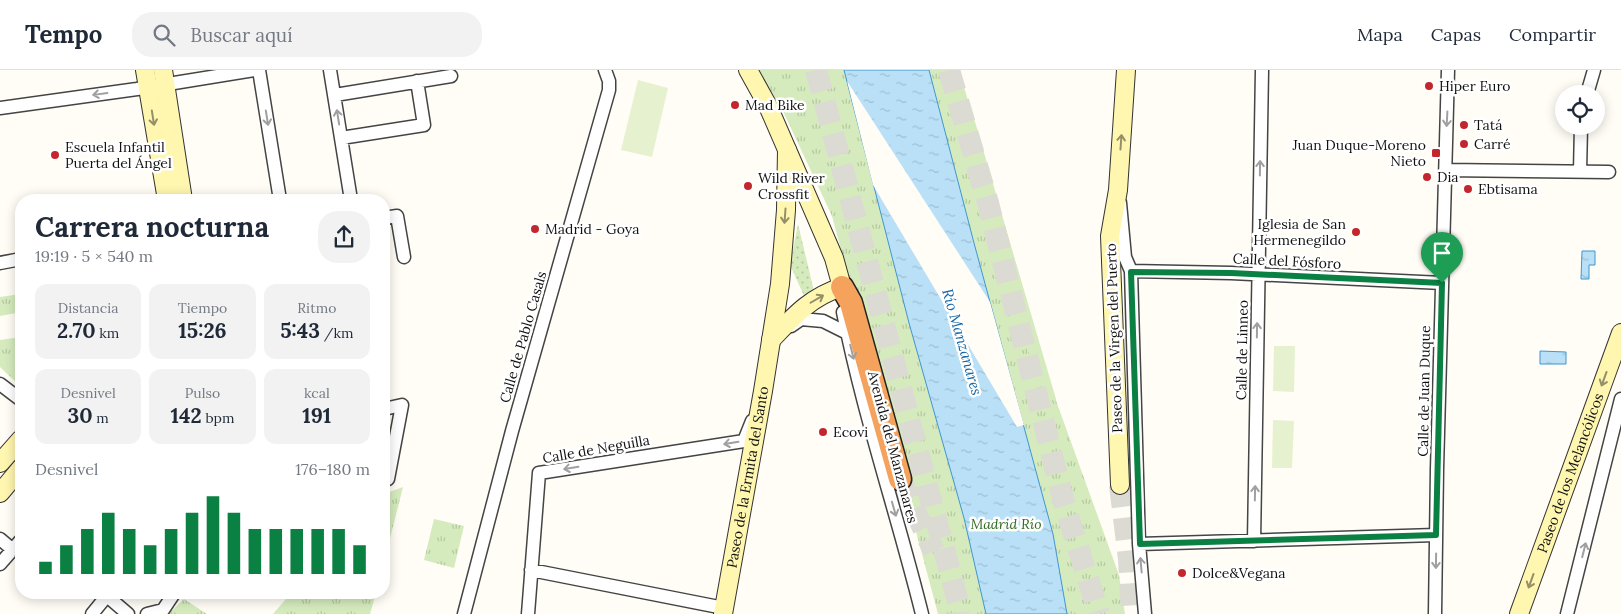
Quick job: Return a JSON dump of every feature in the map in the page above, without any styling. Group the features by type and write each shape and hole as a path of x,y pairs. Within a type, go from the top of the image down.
{"highway":[{"path":"842,287 851,303 900,479"}],"street":[{"path":"0,108 147,79 254,70"},
{"path":"258,70 279,194"},
{"path":"330,70 350,194"},
{"name":"Calle de Pablo Casals","path":"464,614 512,431 609,90 609,81 605,70"},
{"name":"Paseo de la Ermita del Santo","path":"748,70 768,106 834,258 842,287"},
{"name":"Paseo de la Virgen del Puerto","path":"1120,486 1110,236 1118,190 1126,70"},
{"name":"Calle de Linneo","path":"1254,541 1262,70"},
{"name":"Calle de Juan Duque","path":"1435,614 1448,70"},
{"path":"1590,85 1594,70"},
{"path":"335,95 452,76"},
{"path":"164,77 182,194"},
{"path":"147,79 166,194"},
{"path":"341,138 424,125 417,81"},
{"path":"1580,172 1581,135"},
{"name":"Paseo de la Ermita del Santo","path":"724,611 780,284 786,210 787,150"},
{"path":"1445,170 1608,172"},
{"name":"Paseo de la Virgen del Puerto","path":"1118,190 1125,257 1131,272 1140,544 1145,614"},
{"path":"390,217 397,216 404,257"},
{"path":"0,263 15,260"},
{"name":"Calle del Fósforo","path":"1131,272 1442,283"},
{"path":"771,340 803,307 831,290 842,287"},
{"name":"Avenida del Manzanares","path":"842,287 842,306 847,333 922,614"},
{"path":"771,340 801,319 823,321 847,333"},
{"name":"Paseo de los Melancólicos","path":"1520,614 1621,333"},
{"path":"0,384 15,395"},
{"name":"Calle de Neguilla","path":"528,614 539,473 744,441 763,391"},
{"path":"1567,614 1621,399"},
{"path":"390,408 402,405 390,468"},
{"path":"15,444 2,456 15,467"},
{"path":"0,493 15,476"},
{"path":"1140,544 1436,535"},
{"path":"0,539 15,544"},
{"path":"0,564 15,547"},
{"path":"531,570 724,611"},
{"path":"92,614 104,599"},
{"path":"113,599 128,614"},
{"path":"147,614 163,610 170,599"}],"green space":[{"name":"Madrid Río","path":"758,70 959,70 1054,395 1119,575 1125,614 938,614 832,216 782,109"},
{"path":"949,70 959,70 1056,399 1053,401 1012,319 1003,292 979,203"},
{"path":"638,80 668,88 652,157 621,150"},
{"path":"798,224 814,291 805,298 790,265"},
{"path":"15,295 15,313 0,316 0,297"},
{"path":"15,338 15,381 0,367 0,340"},
{"path":"1274,346 1295,346 1294,392 1273,391"},
{"path":"1273,420 1294,421 1292,468 1272,468"},
{"path":"403,487 390,538 390,492"},
{"path":"434,519 464,526 454,568 424,560"},
{"path":"184,599 207,614 168,614"},
{"path":"286,599 374,599 370,614 273,614"}],"water":[{"name":"Río Manzanares","path":"844,70 929,70 1053,534 1067,614 986,614 964,518 909,323"},
{"path":"1582,251 1595,251 1595,265 1589,265 1589,279 1581,279"},
{"path":"1540,351 1566,352 1566,364 1540,364"}],"pier":[{"path":"847,81 990,302 1024,425 1017,427 873,185"}],"tunnel":[{"path":"816,70 958,602 959,614"},
{"path":"949,70 988,203 1064,503 1099,614"},
{"path":"900,479 934,551"},
{"path":"1120,485 1129,559 1132,614"}],"place":[{"name":"Hiper Euro","path":"1429,86"},
{"name":"Mad Bike","path":"735,105"},
{"name":"Tatá","path":"1464,125"},
{"name":"Carré","path":"1464,144"},
{"name":"Juan Duque-Moreno Nieto","path":"1436,153"},
{"name":"Escuela Infantil Puerta del Ángel","path":"55,155"},
{"name":"Dia","path":"1427,177"},
{"name":"Wild River Crossfit","path":"748,186"},
{"name":"Ebtisama","path":"1468,189"},
{"name":"Madrid - Goya","path":"535,229"},
{"name":"Iglesia de San Hermenegildo","path":"1356,232"},
{"name":"Ecovi","path":"823,432"},
{"name":"Dolce&Vegana","path":"1182,573"}],"route":[{"path":"1131,272 1231,273 1442,283 1436,535 1140,544 1131,272"}]}
